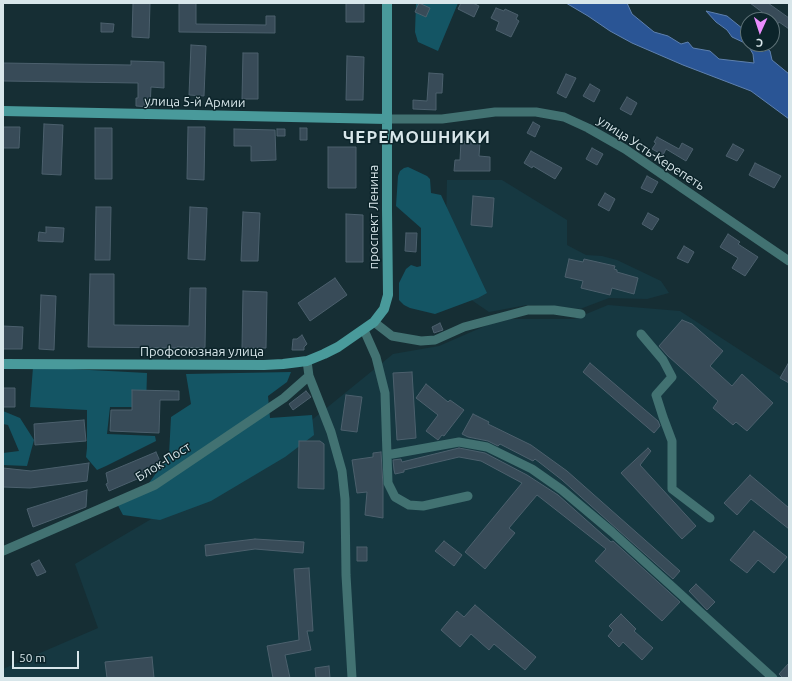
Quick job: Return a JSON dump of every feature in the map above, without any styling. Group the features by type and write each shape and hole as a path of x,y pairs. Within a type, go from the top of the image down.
{"main road":[{"name":"проспект Ленина","path":"384,309 388,295 387,3"},
{"name":"улица 5-й Армии","path":"3,111 387,119"},
{"name":"Профсоюзная улица","path":"3,364 264,365 306,361 338,346 364,330 374,322 384,309"}],"street":[{"name":"улица Усть-Керепеть","path":"387,119 442,119 495,112 536,112 564,118 588,128 625,149 789,261"},
{"path":"374,322 392,336 421,341 435,340 464,327 528,310 554,310 581,314"},
{"path":"364,330 376,357 385,393 388,483 395,497 408,505 423,506 468,496"},
{"path":"641,334 663,360 672,376 656,395 672,441 672,488 710,518"},
{"path":"306,361 309,376 331,432 342,471 345,499 346,575 352,678"},
{"name":"Блок-Пост","path":"3,551 155,485 284,398 309,376"},
{"path":"387,455 459,442 487,447 532,469 562,490 612,532 773,678"}],"shaded area":[{"path":"416,3 458,3 438,51 418,42 415,32"},
{"path":"408,167 427,176 430,179 431,193 441,195 487,293 478,298 435,314 410,308 399,300 399,283 406,269 411,265 417,267 421,266 421,228 396,206 398,176 400,171"},
{"path":"447,180 502,180 567,220 567,245 586,255 602,256 617,260 661,281 669,293 647,299 609,298 580,309 527,305 489,312 451,286 445,263"},
{"path":"608,305 680,311 789,382 789,678 3,678 3,669 98,628 75,564 292,436 393,354 439,346 501,319 574,319"},
{"path":"33,367 147,373 146,407 110,407 107,434 155,436 156,441 97,470 86,457 87,410 30,407"},
{"path":"291,372 287,382 268,396 270,418 312,415 314,435 285,457 211,501 160,520 123,515 115,500 149,483 169,455 171,417 191,404 186,374"},
{"path":"3,411 20,418 34,440 27,466 3,465 3,453 19,451 8,425 3,424"}],"water":[{"path":"566,3 627,3 632,14 654,32 668,36 681,44 688,42 693,48 710,51 719,59 754,63 752,52 770,52 772,60 789,74 789,119 751,91 683,65 632,43 610,31"},
{"path":"706,11 727,16 740,27 740,41 732,37 727,30 716,22"}],"building":[{"path":"133,3 150,3 149,38 132,37"},
{"path":"179,3 196,3 196,24 266,25 266,16 275,16 275,33 179,32"},
{"path":"346,3 364,3 364,22 346,22"},
{"path":"419,3 430,8 426,17 415,12"},
{"path":"461,3 473,3 479,6 474,17 458,9"},
{"path":"750,3 768,3 789,18 789,29 780,23 780,12 762,12"},
{"path":"496,8 504,11 505,9 518,15 516,19 519,21 511,37 496,30 499,22 491,18"},
{"path":"101,23 114,24 113,32 101,32"},
{"path":"191,45 206,46 204,96 189,95"},
{"path":"243,53 258,53 258,99 242,99"},
{"path":"347,56 364,57 363,100 346,100"},
{"path":"131,61 164,62 164,88 151,87 150,107 136,106 136,98 138,98 138,83 3,81 3,63 131,65"},
{"path":"429,73 443,74 442,93 436,93 436,110 413,109 413,100 427,101"},
{"path":"566,74 576,78 566,98 557,93"},
{"path":"590,84 600,90 594,102 583,96"},
{"path":"627,97 637,103 631,115 620,109"},
{"path":"533,122 540,126 535,137 527,133"},
{"path":"44,124 63,125 61,175 42,174"},
{"path":"3,127 20,127 19,148 3,148"},
{"path":"188,127 205,127 204,180 187,179"},
{"path":"95,128 112,128 112,179 95,179"},
{"path":"300,128 307,128 307,140 300,140"},
{"path":"234,129 275,130 276,160 251,161 251,146 234,146"},
{"path":"277,129 285,129 285,136 277,136"},
{"path":"657,137 679,149 682,143 693,149 686,161 666,149 663,155 652,149 656,143 654,142"},
{"path":"461,141 480,142 479,156 490,157 490,171 454,171 455,160 460,160"},
{"path":"733,144 744,150 737,161 726,156"},
{"path":"328,147 356,147 356,188 328,188"},
{"path":"592,148 603,154 597,165 586,159"},
{"path":"531,151 562,168 555,179 533,166 532,168 524,163"},
{"path":"755,163 781,176 774,188 749,175"},
{"path":"647,176 658,182 652,193 641,188"},
{"path":"605,193 615,199 609,211 598,205"},
{"path":"473,196 494,198 492,227 471,225"},
{"path":"96,207 111,207 110,260 95,260"},
{"path":"190,207 207,208 205,260 188,259"},
{"path":"243,212 260,213 258,261 241,261"},
{"path":"648,213 659,219 652,230 642,224"},
{"path":"346,214 363,215 363,262 346,262"},
{"path":"46,227 64,228 63,242 38,241 39,232 46,233"},
{"path":"406,233 417,233 416,252 405,251"},
{"path":"728,234 740,242 738,244 758,257 745,276 732,268 738,258 720,247"},
{"path":"684,246 694,252 688,263 677,258"},
{"path":"569,259 583,262 584,259 615,266 614,269 617,270 617,272 638,278 634,294 612,288 610,295 581,288 583,281 565,277"},
{"path":"90,274 114,274 114,325 189,326 190,288 206,288 205,348 88,347"},
{"path":"335,278 347,295 310,321 298,303"},
{"path":"243,291 267,292 266,348 242,348"},
{"path":"41,295 56,296 54,350 39,349"},
{"path":"682,320 692,324 723,351 710,366 732,386 742,374 773,403 747,431 736,422 733,425 713,408 718,401 659,346"},
{"path":"440,323 443,330 434,333 432,327"},
{"path":"3,326 23,327 22,349 3,349"},
{"path":"302,335 307,344 304,347 304,350 292,350 293,339 297,339"},
{"path":"789,362 789,383 780,378"},
{"path":"590,363 658,421 660,426 654,433 583,372"},
{"path":"412,372 416,438 397,440 393,373"},
{"path":"426,384 448,402 450,400 464,410 444,436 442,435 438,440 426,431 438,415 416,398"},
{"path":"3,388 15,388 15,407 3,407"},
{"path":"132,390 179,391 179,400 160,400 159,433 110,431 111,410 132,410"},
{"path":"306,391 311,397 293,410 289,404"},
{"path":"346,395 362,397 357,432 341,430"},
{"path":"473,414 489,422 488,424 531,445 567,471 680,571 673,579 562,480 535,459 533,461 500,444 498,446 488,441 468,437 462,434"},
{"path":"84,420 86,441 35,445 34,424"},
{"path":"299,441 320,441 324,444 324,489 298,488"},
{"path":"459,448 485,453 527,475 558,495 611,542 613,541 680,602 662,621 595,561 606,549 537,495 509,528 515,533 485,569 465,552 522,483 481,461 459,457 404,470 404,472 395,474 394,470 393,460 401,459 402,462"},
{"path":"648,448 651,451 640,465 696,526 682,539 621,473"},
{"path":"156,452 163,468 109,491 106,484 108,483 106,473"},
{"path":"381,452 383,518 365,515 367,492 357,493 352,460 373,457 373,453"},
{"path":"89,463 87,481 30,488 3,487 3,468 31,471"},
{"path":"750,475 789,508 789,529 751,499 737,515 724,503"},
{"path":"87,490 86,507 33,527 27,509"},
{"path":"754,531 787,557 774,573 758,560 747,573 730,560"},
{"path":"255,539 304,542 303,553 255,549 206,556 205,545"},
{"path":"444,541 462,555 454,566 435,551"},
{"path":"357,547 367,547 367,561 357,561"},
{"path":"39,560 46,572 37,576 31,564"},
{"path":"309,568 313,631 307,631 311,650 285,655 290,678 273,678 267,646 299,640 294,569"},
{"path":"696,584 715,602 707,610 689,591"},
{"path":"475,605 536,657 525,670 494,644 489,650 471,634 460,647 441,630 457,611 464,617"},
{"path":"621,614 636,629 634,631 653,648 642,660 623,642 619,647 608,636 613,630 609,626"},
{"path":"152,657 154,678 107,678 105,662"},
{"path":"789,663 789,678 783,678 779,674"},
{"path":"329,666 330,678 316,678 315,668"}],"district":[{"name":"ЧЕРЕМОШНИКИ","path":"417,137"}]}
